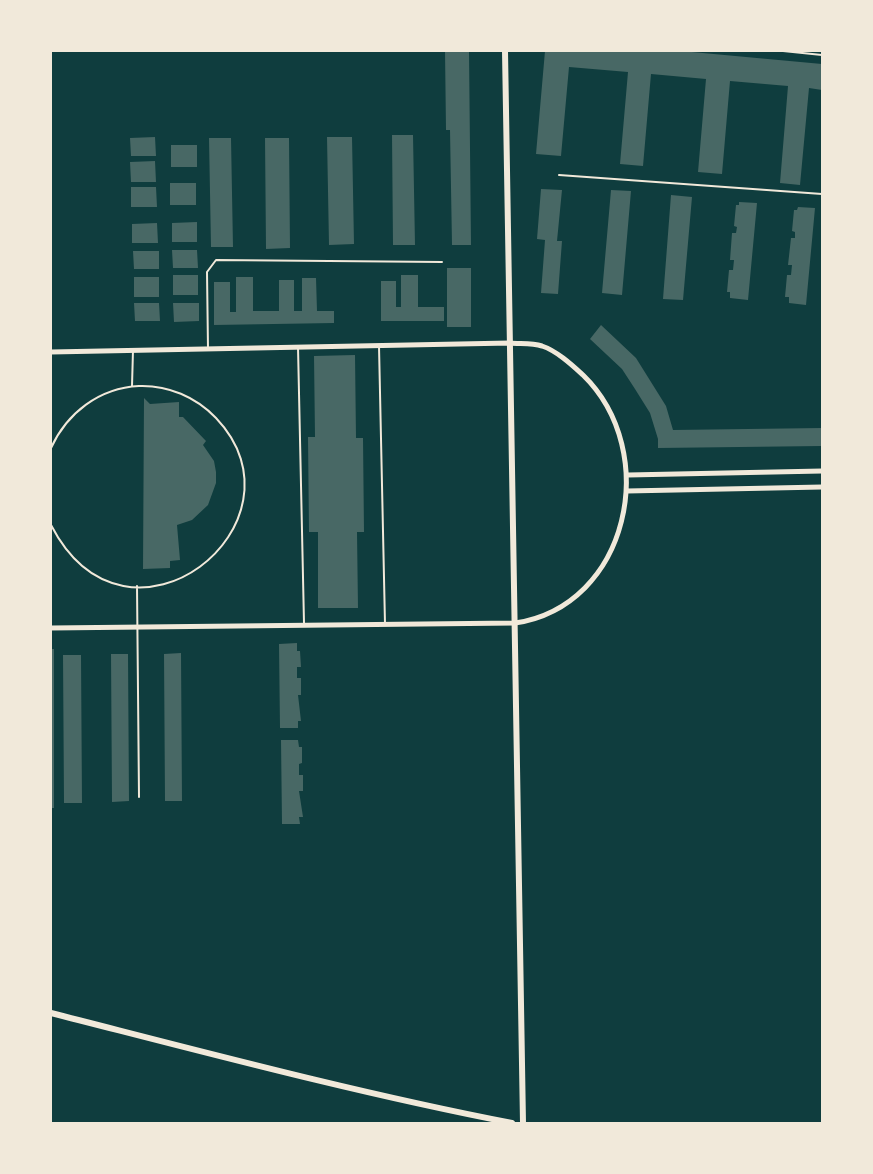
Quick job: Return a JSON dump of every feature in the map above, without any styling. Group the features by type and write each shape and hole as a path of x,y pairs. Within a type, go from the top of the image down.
{"street":[{"path":"505,51 523,1123"},
{"path":"51,352 510,343 543,346 570,363 591,384 606,405 618,432 628,475 623,517 614,543 586,584 556,611 538,620 515,623 51,628"},
{"path":"628,475 822,471"},
{"path":"627,491 822,487"},
{"path":"51,1013 279,1071 512,1123"}],"lane":[{"path":"783,51 822,54"},
{"path":"560,175 822,194"},
{"path":"208,349 207,272 216,260 442,262"},
{"path":"380,345 385,624"},
{"path":"298,347 304,625"},
{"path":"132,386 133,350"},
{"path":"51,448 72,416 90,401 110,391 132,386 157,387 180,393 211,413 233,442 241,466 243,484 242,502 235,526 214,556 195,572 173,582 137,586 114,582 93,573 75,560 60,542 51,525"},
{"path":"137,586 139,797"}],"building":[{"path":"445,51 469,51 471,245 452,245 450,130 446,130"},
{"path":"545,51 681,51 822,64 822,90 809,88 800,185 780,183 788,86 730,81 722,174 698,172 706,79 651,74 643,166 620,164 628,72 569,67 561,156 536,154"},
{"path":"392,135 413,135 415,245 393,245"},
{"path":"155,137 156,156 131,156 130,138"},
{"path":"327,137 352,137 354,244 329,245"},
{"path":"209,138 231,138 233,247 211,247"},
{"path":"265,138 289,138 290,248 266,249"},
{"path":"171,145 197,145 197,167 171,167"},
{"path":"155,161 156,182 131,182 130,162"},
{"path":"170,183 196,183 196,205 170,205"},
{"path":"131,187 156,187 157,207 131,207"},
{"path":"541,189 562,190 557,241 562,241 558,294 541,293 545,240 537,239"},
{"path":"611,190 631,191 622,295 602,293"},
{"path":"671,195 692,197 683,300 663,299"},
{"path":"739,202 757,203 748,300 730,298 730,292 727,292 729,270 733,270 734,260 730,260 732,233 736,233 737,227 734,226 736,205 739,205"},
{"path":"798,207 815,208 806,305 789,303 789,297 785,297 787,275 791,275 792,265 788,265 791,238 795,238 795,232 792,231 794,210"},
{"path":"197,222 197,242 172,242 172,223"},
{"path":"157,223 158,243 132,243 132,224"},
{"path":"172,250 197,250 198,268 173,268"},
{"path":"133,251 159,251 159,269 134,269"},
{"path":"447,268 471,268 471,327 447,327"},
{"path":"173,275 198,275 198,295 173,295"},
{"path":"401,275 418,275 418,307 444,307 444,321 381,321 381,281 396,281 396,307 401,307"},
{"path":"134,277 159,277 159,297 134,297"},
{"path":"236,277 253,277 253,311 279,311 279,280 294,280 294,311 302,311 302,278 316,278 317,311 334,311 334,323 214,325 214,282 230,282 230,312 236,312"},
{"path":"134,303 159,303 160,321 135,321"},
{"path":"173,303 199,303 199,321 174,322"},
{"path":"601,325 636,358 666,406 673,430 822,428 822,446 658,448 658,439 650,413 622,369 590,339"},
{"path":"355,355 356,438 363,438 364,532 357,532 358,608 318,608 318,532 309,532 308,437 315,437 314,356"},
{"path":"144,398 150,404 179,402 179,417 183,417 206,441 203,445 214,461 216,472 216,483 208,505 192,520 177,525 180,560 170,561 170,568 143,569"},
{"path":"297,643 301,667 297,667 297,678 301,678 301,695 298,695 301,721 298,721 298,728 280,728 279,644"},
{"path":"51,649 54,649 54,808 51,808"},
{"path":"181,653 182,801 165,801 164,654"},
{"path":"111,654 128,654 129,801 112,802"},
{"path":"63,655 81,655 82,803 64,803"},
{"path":"281,740 298,740 299,747 302,747 299,775 303,775 303,791 299,791 303,817 299,817 300,824 282,824"}]}
